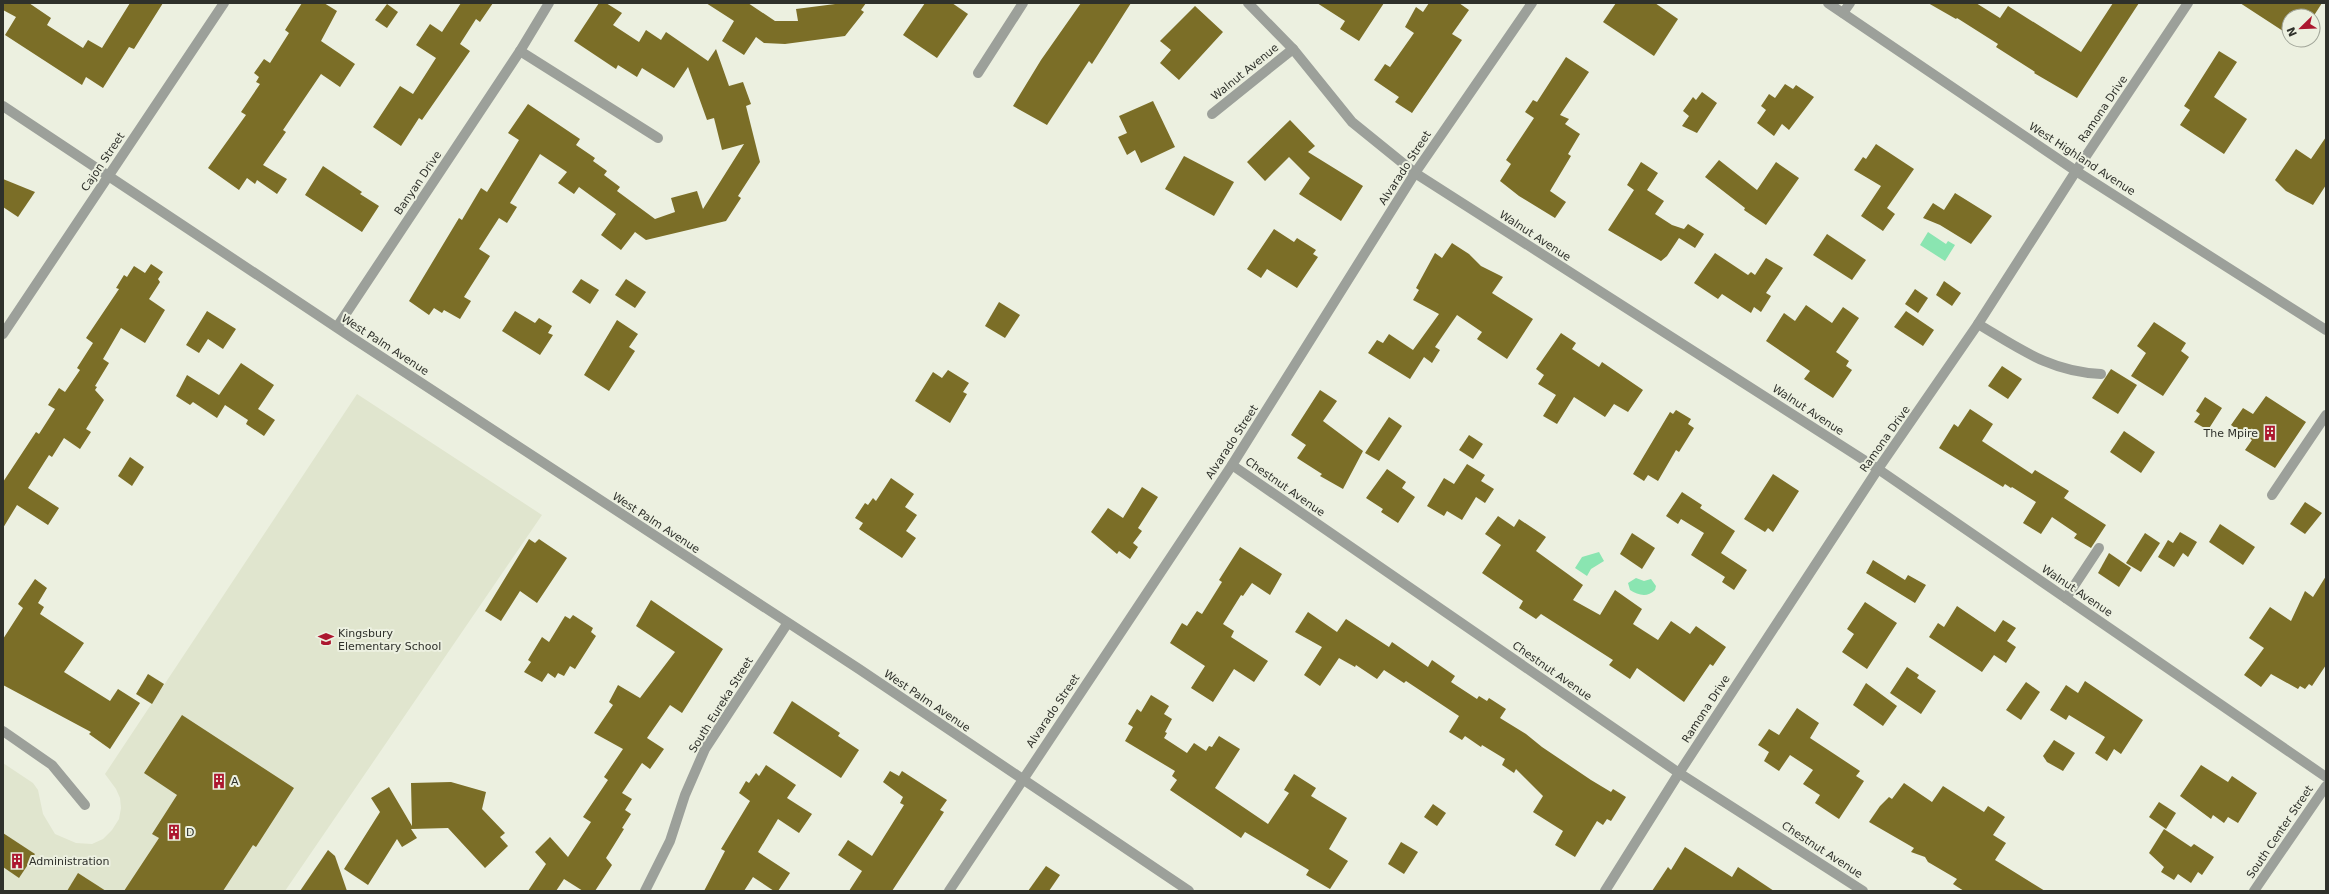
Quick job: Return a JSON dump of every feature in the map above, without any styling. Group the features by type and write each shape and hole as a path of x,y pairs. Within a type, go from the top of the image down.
{"street":[{"name":"Cajon Street","path":"3,334 224,3"},
{"name":"Banyan Drive","path":"337,327 520,51 549,3"},
{"path":"978,73 1023,3"},
{"name":"Walnut Avenue","path":"1248,3 1293,49 1352,122 1415,173 1878,469 2326,777"},
{"name":"Alvarado Street","path":"949,891 1232,465 1415,173 1532,3"},
{"name":"West Highland Avenue","path":"1828,3 2076,171 2326,330"},
{"path":"1843,13 1850,3"},
{"name":"Ramona Drive","path":"1606,891 1679,773 1878,469 1978,324 2076,171 2188,3"},
{"name":"Walnut Avenue","path":"1212,114 1293,49"},
{"path":"520,51 658,138"},
{"name":"West Palm Avenue","path":"3,106 1022,779 1189,891"},
{"path":"1978,324 2043,362 2060,369 2101,374"},
{"path":"2272,495 2326,415"},
{"name":"Chestnut Avenue","path":"1232,465 1679,773 1863,891"},
{"path":"2066,598 2099,548"},
{"name":"South Eureka Street","path":"645,891 670,841 685,795 704,749 787,624"},
{"path":"3,731 52,765 85,805"},
{"name":"South Center Street","path":"2254,891 2326,786"}],"shaded area":[{"path":"1928,232 1946,244 1948,241 1955,245 1945,261 1920,245"},
{"name":"Kingsbury Elementary School","path":"357,394 542,515 285,891 3,891 3,763 33,783 38,790 43,814 55,834 76,843 92,844 103,839 112,830 119,819 121,808 120,798 116,789 105,774"},
{"path":"1599,552 1604,561 1591,569 1587,576 1575,568 1582,557"},
{"path":"1636,578 1644,581 1651,579 1656,586 1655,590 1652,593 1642,595 1630,590 1628,583"}],"building":[{"path":"3,3 29,3 51,18 47,25 83,48 88,40 102,48 130,3 163,3 134,49 129,47 103,88 86,77 82,85 5,35 16,17 3,10"},
{"path":"302,3 324,3 337,11 321,41 355,64 340,87 321,74 283,130 286,132 263,165 287,179 277,194 257,180 255,184 247,178 239,190 208,168 246,115 241,112 260,84 256,82 259,77 254,73 264,59 270,63 289,33 285,30"},
{"path":"461,3 493,3 480,22 476,19 460,44 470,51 422,120 419,118 401,146 373,127 400,86 413,94 436,58 416,45 430,24 442,32"},
{"path":"599,3 606,3 622,13 613,25 639,42 646,30 661,40 666,32 708,61 716,49 729,86 743,82 751,104 746,106 760,162 738,196 741,198 726,221 646,240 635,232 621,250 601,235 616,214 579,187 574,194 558,183 567,172 540,154 510,203 517,207 507,223 499,218 479,249 490,256 464,297 471,301 460,319 444,310 442,313 434,308 429,315 409,301 459,218 462,220 481,188 487,192 519,140 508,133 528,104 580,139 576,145 595,158 593,161 607,171 604,175 620,187 617,191 655,219 675,212 671,198 697,191 703,209 744,144 722,150 714,118 707,120 688,67 674,88 642,68 637,77 618,65 616,69 574,41"},
{"path":"706,3 748,3 775,21 798,21 796,9 843,3 866,3 861,10 864,12 845,36 785,44 764,43 756,37 744,55 722,41 734,21"},
{"path":"925,3 952,3 968,14 937,58 903,35"},
{"path":"1081,3 1131,3 1092,64 1089,61 1047,125 1013,106 1041,60"},
{"path":"1317,3 1384,3 1359,41 1340,29 1345,21"},
{"path":"1429,3 1459,3 1469,10 1452,34 1462,40 1412,113 1395,102 1399,97 1374,80 1385,64 1390,67 1414,33 1405,27 1416,7 1423,12"},
{"path":"1616,3 1655,3 1678,19 1654,56 1603,22"},
{"path":"1928,3 1976,3 2000,18 2008,6 2081,52 2113,3 2139,3 2077,98 2034,73 2035,72 1996,47 1998,44 1957,18 1956,19"},
{"path":"2240,3 2322,3 2319,8 2281,8 2281,30"},
{"path":"387,4 398,12 387,28 375,20"},
{"path":"1195,6 1223,32 1179,80 1160,63 1171,50 1160,41"},
{"path":"2219,51 2237,62 2214,97 2247,119 2224,154 2180,125 2190,110 2184,106"},
{"path":"1566,57 1589,72 1560,115 1569,119 1565,124 1580,134 1568,154 1571,156 1550,191 1566,202 1555,218 1519,196 1500,181 1511,164 1506,160 1534,118 1525,112 1533,100 1537,102"},
{"path":"1785,84 1793,89 1796,85 1814,97 1789,130 1782,124 1774,136 1757,123 1766,110 1761,106 1769,94 1775,98"},
{"path":"1702,92 1717,103 1697,133 1682,126 1689,116 1683,111 1693,97 1696,100"},
{"path":"1153,101 1175,147 1141,163 1135,150 1127,155 1118,137 1127,133 1119,116"},
{"path":"1290,120 1315,146 1308,152 1363,186 1341,221 1299,194 1310,178 1289,157 1265,181 1247,162"},
{"path":"2326,137 2326,185 2313,205 2286,191 2275,180 2296,149 2311,159"},
{"path":"1876,144 1914,169 1887,208 1895,214 1883,231 1861,216 1881,186 1854,170 1863,157 1866,159"},
{"path":"1184,156 1234,182 1214,216 1165,189"},
{"path":"1719,160 1757,190 1776,162 1799,178 1766,225 1744,210 1745,208 1705,177"},
{"path":"1641,162 1658,173 1647,190 1664,201 1655,214 1672,225 1684,229 1688,224 1704,234 1695,248 1679,238 1667,256 1661,261 1608,230 1634,190 1627,185"},
{"path":"323,166 362,192 360,194 379,206 362,232 305,195"},
{"path":"3,179 35,192 18,217 3,207"},
{"path":"1955,193 1992,216 1971,244 1940,225 1923,218 1933,203 1944,210"},
{"path":"1274,229 1294,242 1297,238 1316,250 1313,254 1318,257 1297,288 1267,269 1261,278 1247,269"},
{"path":"1827,234 1866,260 1852,280 1813,255"},
{"path":"1452,243 1469,254 1481,266 1503,277 1492,293 1533,319 1507,359 1477,339 1482,332 1457,315 1435,347 1440,350 1432,363 1424,357 1410,379 1368,353 1377,340 1383,343 1389,334 1413,350 1439,314 1413,300 1419,290 1416,288 1435,253 1442,258"},
{"path":"1715,253 1748,275 1751,272 1755,275 1766,258 1783,268 1766,293 1771,296 1761,312 1754,307 1751,313 1722,294 1718,299 1694,283"},
{"path":"151,264 163,272 158,279 160,282 149,299 165,310 145,343 121,328 103,359 109,363 95,386 97,387 95,390 104,400 86,429 91,432 80,449 64,438 52,457 49,455 28,488 59,508 48,525 17,505 3,528 3,482 36,432 39,434 55,409 48,405 59,388 65,392 80,370 77,368 93,343 86,338 119,289 116,288 124,275 127,277 134,266 145,273"},
{"path":"581,279 599,290 590,304 572,292"},
{"path":"626,279 646,292 635,308 615,295"},
{"path":"1944,281 1961,293 1952,306 1936,295"},
{"path":"1915,289 1928,298 1918,313 1905,304"},
{"path":"999,302 1020,315 1005,338 985,326"},
{"path":"1806,305 1832,323 1843,307 1859,318 1836,352 1849,361 1846,366 1852,370 1833,398 1804,379 1810,371 1766,341 1784,313 1795,321"},
{"path":"207,311 236,329 223,349 208,339 199,353 186,345"},
{"path":"515,311 535,323 539,318 552,326 548,333 553,335 540,355 502,331"},
{"path":"1906,311 1934,330 1923,346 1894,327"},
{"path":"617,320 638,334 629,347 635,351 609,391 584,375"},
{"path":"2154,322 2186,343 2181,351 2189,357 2163,396 2131,376 2146,353 2137,346"},
{"path":"1561,333 1576,343 1572,349 1599,367 1602,362 1643,390 1628,412 1614,404 1605,417 1574,397 1557,424 1543,416 1556,395 1538,384 1544,375 1536,369"},
{"path":"241,363 274,385 258,409 275,420 264,436 246,424 248,420 225,405 217,418 193,402 190,405 176,396 187,375 219,395"},
{"path":"2002,366 2022,379 2008,399 1988,386"},
{"path":"2111,369 2137,385 2118,414 2092,398"},
{"path":"948,370 969,383 963,392 967,394 950,423 915,401 933,372 942,378"},
{"path":"1320,390 1337,401 1323,421 1363,451 1343,489 1320,476 1322,474 1297,458 1306,445 1291,435"},
{"name":"The Mpire","path":"2266,396 2306,422 2275,468 2245,450 2252,440 2231,425 2243,408 2253,414"},
{"path":"2205,397 2222,408 2208,430 2194,422 2200,414 2196,411"},
{"path":"1970,409 1993,424 1982,441 2032,474 2035,470 2069,491 2064,498 2106,525 2091,548 2074,538 2077,534 2052,517 2041,534 2023,523 2036,502 2012,487 2011,488 2005,484 2003,487 1939,448 1954,424 1958,427"},
{"path":"1676,410 1691,419 1688,424 1694,428 1679,452 1676,450 1658,481 1648,475 1644,481 1633,474 1670,412 1673,414"},
{"path":"1389,417 1402,426 1379,461 1365,453"},
{"path":"2124,431 2155,452 2141,473 2110,452"},
{"path":"1469,435 1483,444 1473,459 1459,450"},
{"path":"130,457 144,467 132,486 118,476"},
{"path":"1467,464 1485,475 1481,481 1494,489 1485,503 1476,497 1462,520 1447,511 1444,516 1427,506 1444,478 1454,484"},
{"path":"1387,469 1406,482 1402,488 1415,497 1398,523 1381,512 1383,509 1366,498"},
{"path":"1773,474 1799,491 1773,532 1768,528 1765,532 1744,519"},
{"path":"891,478 914,494 905,507 917,515 906,531 916,538 902,558 859,529 863,523 855,518 865,503 868,505 873,498 876,501"},
{"path":"1142,487 1158,497 1138,528 1142,531 1133,543 1138,547 1130,559 1119,551 1117,554 1091,532 1108,508 1123,518"},
{"path":"1682,492 1702,505 1700,508 1735,531 1721,553 1747,570 1734,590 1722,582 1725,577 1691,555 1704,533 1681,519 1678,524 1666,516"},
{"path":"2305,502 2322,513 2305,534 2290,524"},
{"path":"1498,516 1514,527 1519,519 1546,537 1536,551 1583,585 1573,600 1600,615 1615,590 1642,609 1633,624 1658,640 1671,621 1690,634 1696,626 1726,647 1713,666 1710,664 1684,702 1637,668 1630,679 1609,665 1613,660 1541,614 1536,619 1519,608 1523,601 1482,573 1501,545 1485,534"},
{"path":"2220,524 2255,547 2243,565 2209,542"},
{"path":"2180,532 2197,542 2188,557 2183,553 2174,567 2158,557 2168,540 2173,543"},
{"path":"1632,533 1655,548 1642,569 1620,554"},
{"path":"2145,533 2160,543 2141,572 2126,563"},
{"path":"529,539 535,543 539,539 567,558 537,603 520,591 501,621 485,611"},
{"path":"1240,547 1282,574 1270,595 1252,583 1243,596 1241,595 1223,624 1234,631 1231,637 1268,661 1254,682 1234,669 1213,702 1191,688 1205,666 1170,643 1182,623 1187,626 1197,611 1202,614 1222,582 1219,580"},
{"path":"2109,553 2131,568 2119,587 2098,573"},
{"path":"1873,560 1905,580 1908,575 1926,585 1915,603 1866,573"},
{"path":"2326,576 2326,665 2312,686 2309,684 2305,689 2300,686 2298,689 2271,674 2261,687 2244,675 2264,648 2249,638 2270,607 2291,621 2305,591 2313,597"},
{"path":"35,579 47,588 38,603 44,607 40,614 84,643 64,672 110,701 118,689 140,703 110,749 89,734 91,732 3,685 3,639 23,608 18,604"},
{"path":"651,600 723,649 682,713 670,705 647,738 664,749 650,769 642,763 622,793 632,799 625,810 631,814 622,828 624,829 606,858 612,865 595,891 583,891 564,879 556,891 528,891 546,864 535,852 550,837 568,857 591,822 583,817 608,780 604,777 623,749 594,733 613,705 609,702 618,685 640,698 675,652 636,626"},
{"path":"1865,602 1897,623 1867,669 1842,652 1854,634 1847,629"},
{"path":"1957,606 1995,632 2003,620 2016,628 2007,641 2016,647 2006,663 1994,655 1982,672 1929,637 1938,623 1944,627"},
{"path":"1308,612 1337,632 1346,619 1389,647 1392,642 1428,667 1432,660 1455,676 1451,682 1477,699 1479,696 1487,701 1489,698 1506,709 1500,718 1526,734 1542,747 1591,780 1611,792 1613,789 1626,797 1611,821 1607,819 1603,825 1597,821 1575,857 1555,845 1563,831 1533,812 1543,796 1516,769 1514,773 1502,765 1505,759 1482,745 1481,747 1465,736 1462,740 1449,732 1459,716 1406,681 1404,683 1384,670 1377,679 1356,665 1355,667 1339,658 1320,686 1304,675 1322,647 1295,632"},
{"path":"573,615 593,628 591,632 596,636 575,669 570,666 564,676 558,673 555,678 548,673 542,682 524,672 531,662 528,660 542,637 549,642 565,616 570,619"},
{"path":"1907,667 1919,675 1917,678 1936,691 1921,714 1890,693"},
{"path":"148,674 164,684 152,704 136,694"},
{"path":"2085,681 2143,720 2121,754 2114,749 2107,761 2095,753 2105,737 2069,715 2066,720 2050,710 2066,685 2078,693"},
{"path":"2026,682 2040,692 2021,720 2006,710"},
{"path":"1866,683 1897,706 1883,726 1853,705"},
{"path":"1151,695 1169,706 1164,714 1172,719 1165,732 1167,733 1164,738 1187,753 1194,743 1206,751 1209,746 1212,747 1219,736 1240,749 1215,788 1268,824 1289,793 1284,790 1294,774 1316,788 1311,796 1347,818 1329,849 1348,861 1330,889 1306,875 1309,870 1245,832 1241,838 1170,790 1177,780 1172,776 1175,771 1125,741 1133,727 1128,724 1137,709 1141,712"},
{"path":"792,701 840,733 838,736 859,750 841,778 773,733"},
{"path":"1797,708 1819,723 1810,738 1860,771 1856,776 1864,781 1839,819 1815,803 1820,795 1803,784 1813,770 1790,755 1779,771 1764,761 1769,752 1758,745 1769,729 1779,735"},
{"path":"182,715 294,788 256,847 253,845 223,891 124,891 159,838 152,834 177,795 144,773"},
{"path":"2054,740 2075,753 2063,771 2047,762 2043,756"},
{"path":"766,765 796,785 787,798 812,814 799,833 778,819 758,852 790,873 778,891 774,891 753,877 744,891 704,891 725,851 721,849 750,801 739,793 746,781 749,783 756,773 759,776"},
{"path":"2201,765 2228,782 2232,776 2257,793 2238,823 2228,817 2224,823 2213,815 2211,819 2180,796"},
{"path":"890,771 899,776 902,771 947,800 940,810 944,812 892,891 849,891 862,871 838,855 848,840 872,856 904,805 900,803 903,797 883,782"},
{"path":"451,782 486,792 482,809 505,833 500,837 508,846 485,868 448,828 411,829 417,838 402,847 397,839 368,885 344,869 380,812 371,798 389,787 412,826 411,783"},
{"path":"1904,783 1932,802 1943,786 1984,812 1988,806 2005,817 1993,835 2006,843 1995,860 2045,891 1964,891 1953,884 1957,879 1928,862 1925,857 1911,852 1914,848 1869,822 1880,806 1889,797 1892,799"},
{"path":"2159,802 2176,813 2166,829 2149,817"},
{"path":"1433,804 1446,813 1437,826 1424,817"},
{"path":"2164,829 2191,847 2194,844 2214,857 2202,875 2198,872 2191,883 2178,874 2174,880 2161,872 2164,867 2149,853"},
{"name":"Administration","path":"3,833 35,854 19,878 3,867"},
{"path":"1401,842 1418,852 1404,874 1388,864"},
{"path":"1685,847 1732,877 1738,867 1774,891 1652,891 1668,867 1671,870"},
{"path":"328,850 335,856 347,891 300,891"},
{"path":"1046,866 1060,875 1049,891 1028,891"},
{"path":"78,873 106,891 67,891"}],"place":[{"name":"The Mpire","path":"2270,433"},
{"name":"Kingsbury Elementary School","path":"326,639"},
{"name":"A","path":"219,781"},
{"name":"D","path":"174,832"},
{"name":"Administration","path":"17,861"}]}
